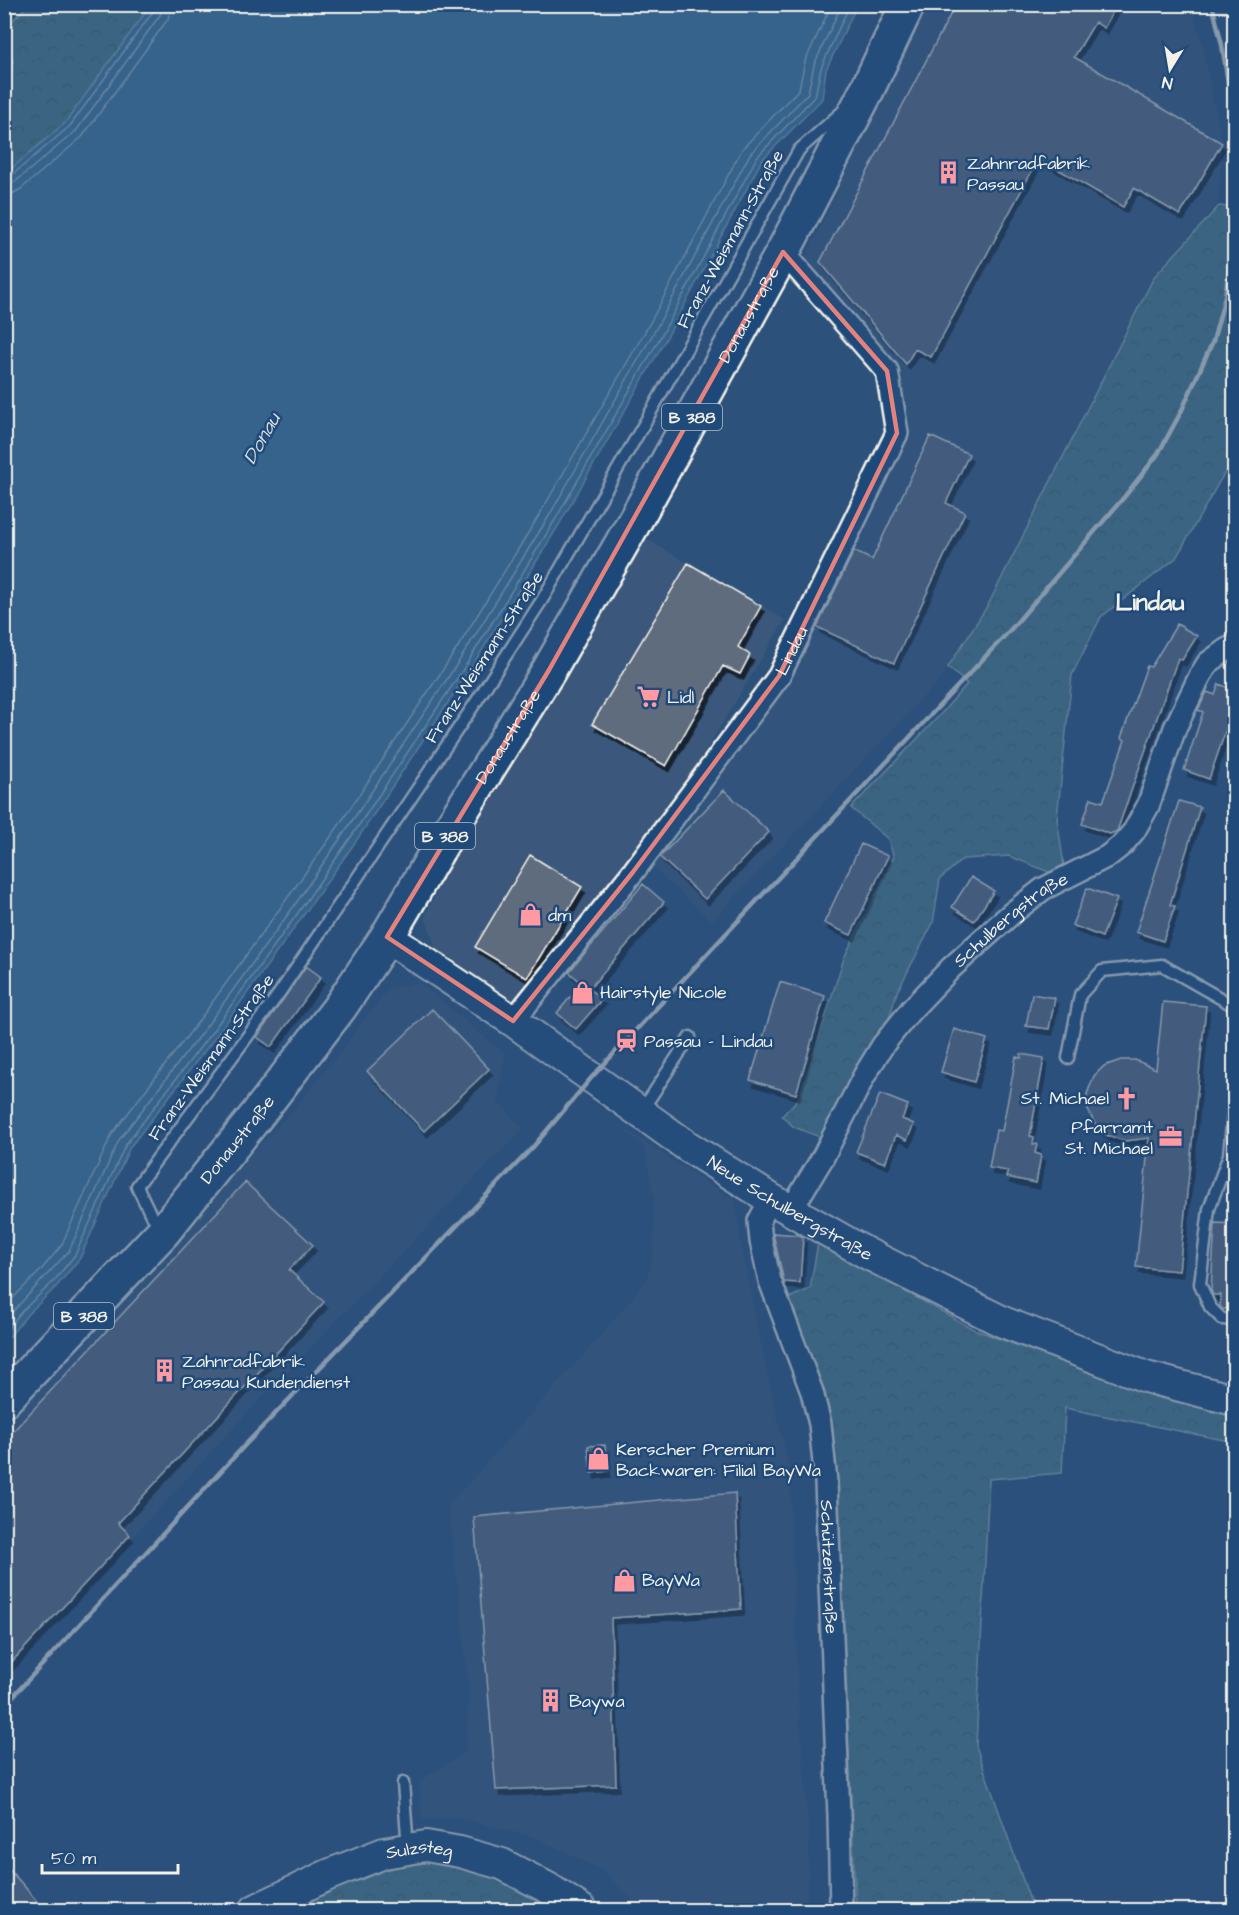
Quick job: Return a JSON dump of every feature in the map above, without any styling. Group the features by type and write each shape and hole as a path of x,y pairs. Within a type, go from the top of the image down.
{"main road":[{"name":"Donaustraße","path":"4,1400 163,1232 340,1007 387,938 506,736 549,670 641,510 783,252 866,92 908,4"}],"street":[{"name":"Lindau","path":"513,1021 633,872 779,676 897,433 887,371 783,252"},
{"name":"Schulbergstraße","path":"781,1205 823,1157 864,1076 883,1045 911,1010 951,968 1012,913 1044,889 1108,856 1134,831 1148,806 1175,728 1200,676 1208,663 1234,646"},
{"name":"Neue Schulbergstraße","path":"387,938 513,1021 687,1146 781,1205 866,1253 1003,1322 1146,1377 1234,1400"},
{"name":"Schützenstraße","path":"781,1205 759,1221 770,1281 812,1392 820,1424 826,1482 841,1911"},
{"name":"Sulzsteg","path":"255,1911 328,1875 384,1853 426,1846 460,1852 502,1864 548,1888 582,1911"}],"lane":[{"name":"Franz-Weismann-Straße","path":"163,1232 150,1213 137,1186 278,994 474,705 542,600 799,150 866,92"},
{"path":"1068,1058 1080,995 1102,971 1162,965 1234,1006"},
{"path":"639,1113 690,1037"},
{"path":"1234,1105 1232,1159 1209,1209 1200,1284 1210,1307 1222,1319 1234,1320"},
{"path":"403,1782 408,1849"}],"highlighted area":[{"path":"783,252 887,371 897,433 779,676 633,872 513,1021 387,937 549,670"}],"shaded area":[{"path":"926,5 1190,5 1202,44 1222,143 1218,204 1153,277 987,605 940,679 712,921 649,864 782,693 909,425 901,374 806,258"},
{"path":"641,536 785,620 682,789 513,1002 436,949 425,916 446,874"},
{"path":"418,982 505,1054 497,1101 522,1129 243,1417 5,1676 4,1420 306,1096 388,990"},
{"path":"617,1124 736,1202 739,1235 766,1370 789,1467 798,1695 809,1842 806,1910 642,1910 605,1872 540,1839 465,1819 422,1819 420,1781 466,1752 469,1684 448,1506 606,1330 646,1281 654,1252 654,1197 644,1146"}],"green space":[{"path":"28,5 151,5 65,123 5,174 5,97 9,91 13,60 5,47 5,28"},
{"path":"1219,206 1234,208 1234,461 1222,477 1176,558 1101,617 1072,675 1057,818 1064,866 1051,873 1009,856 963,859 940,879 933,923 897,992 889,1018 874,1038 820,1137 794,1127 782,1116 799,1098 844,958 894,857 888,839 851,808 967,684 948,667 988,605 1154,277"},
{"path":"818,1243 973,1329 1155,1397 1234,1414 1234,1442 1065,1408 1062,1473 989,1479 976,1746 1033,1909 1039,1910 856,1910 837,1485 832,1425 822,1389 784,1300 810,1289"},
{"path":"423,1860 481,1870 520,1885 559,1910 272,1910 349,1874"}],"water":[{"name":"Donau","path":"151,5 857,5 826,70 822,99 762,160 670,332 560,523 473,665 356,841 305,913 217,1035 130,1147 80,1258 5,1342 5,174 65,123"}],"building":[{"name":"Zahnradfabrik Passau","path":"956,4 1117,4 1104,28 1095,22 1074,57 1222,143 1180,215 1134,188 1123,207 1039,158 931,357 915,349 906,364 820,262"},
{"path":"930,436 969,454 946,503 965,512 894,663 817,627 854,551 872,560"},
{"path":"688,563 761,606 738,647 750,655 740,674 723,666 666,766 592,724"},
{"path":"1177,624 1197,636 1182,660 1178,658 1117,831 1110,834 1082,824 1091,798 1103,802 1125,740 1121,738 1147,666 1151,667"},
{"path":"1219,684 1234,690 1234,723 1229,721 1209,779 1184,770 1203,712 1198,710 1207,692 1215,695"},
{"path":"724,790 769,832 705,899 660,857"},
{"path":"1179,801 1200,807 1170,905 1175,906 1163,941 1136,932"},
{"path":"861,844 888,856 851,935 824,923"},
{"name":"dm","path":"530,855 582,887 527,978 475,947"},
{"path":"971,877 994,891 974,921 952,907"},
{"path":"643,884 664,902 589,989 602,999 576,1029 557,1013 582,983 569,972"},
{"path":"1087,888 1117,899 1102,937 1072,925"},
{"path":"306,966 321,977 271,1047 257,1037"},
{"path":"780,982 825,996 796,1094 750,1080"},
{"path":"1032,994 1055,998 1049,1029 1026,1026"},
{"name":"Pfarramt St. Michael","path":"1163,1002 1206,1006 1179,1271 1136,1267 1149,1138 1125,1141 1106,1135 1096,1126 1087,1108 1087,1094 1094,1076 1104,1066 1121,1060 1135,1060 1156,1069"},
{"path":"432,1009 489,1069 424,1131 367,1071"},
{"path":"954,1029 987,1039 974,1082 941,1072"},
{"path":"1021,1054 1044,1058 1030,1136 1034,1137 1033,1144 1037,1144 1035,1153 1041,1155 1036,1183 1006,1177 1008,1171 989,1168 996,1130 1002,1131 1016,1057 1021,1058"},
{"path":"880,1094 908,1105 902,1119 914,1124 907,1140 896,1135 885,1163 856,1152"},
{"name":"Zahnradfabrik Passau Kundendienst","path":"245,1182 313,1245 289,1270 324,1302 118,1523 130,1535 4,1670 4,1441"},
{"path":"1215,1223 1234,1224 1234,1309 1222,1309 1221,1295 1213,1295 1211,1290"},
{"path":"773,1233 803,1237 800,1283 784,1282"},
{"name":"Kerscher Premium Backwaren: Filial BayWa","path":"605,1445 607,1471 591,1473 588,1446"},
{"name":"Baywa","path":"735,1493 741,1609 611,1618 616,1785 496,1790 474,1517"},
{"path":"4,1864 25,1887 45,1911 4,1911"}],"railway":[{"path":"1212,4 1222,45 1234,120"},
{"path":"4,1706 246,1444 533,1147 592,1077 1012,628 1125,496 1158,454 1181,412 1213,341 1225,297 1234,234"}],"place":[{"name":"Zahnradfabrik Passau","path":"949,173"},
{"name":"Lidl","path":"649,697"},
{"name":"dm","path":"530,915"},
{"name":"Hairstyle Nicole","path":"582,992"},
{"name":"Passau - Lindau","path":"626,1041"},
{"name":"St. Michael","path":"1127,1098"},
{"name":"Pfarramt St. Michael","path":"1171,1137"},
{"name":"Zahnradfabrik Passau Kundendienst","path":"164,1371"},
{"name":"Kerscher Premium Backwaren: Filial BayWa","path":"598,1459"},
{"name":"BayWa","path":"624,1580"},
{"name":"Baywa","path":"551,1701"}],"district":[{"name":"Lindau","path":"1150,602"}]}
